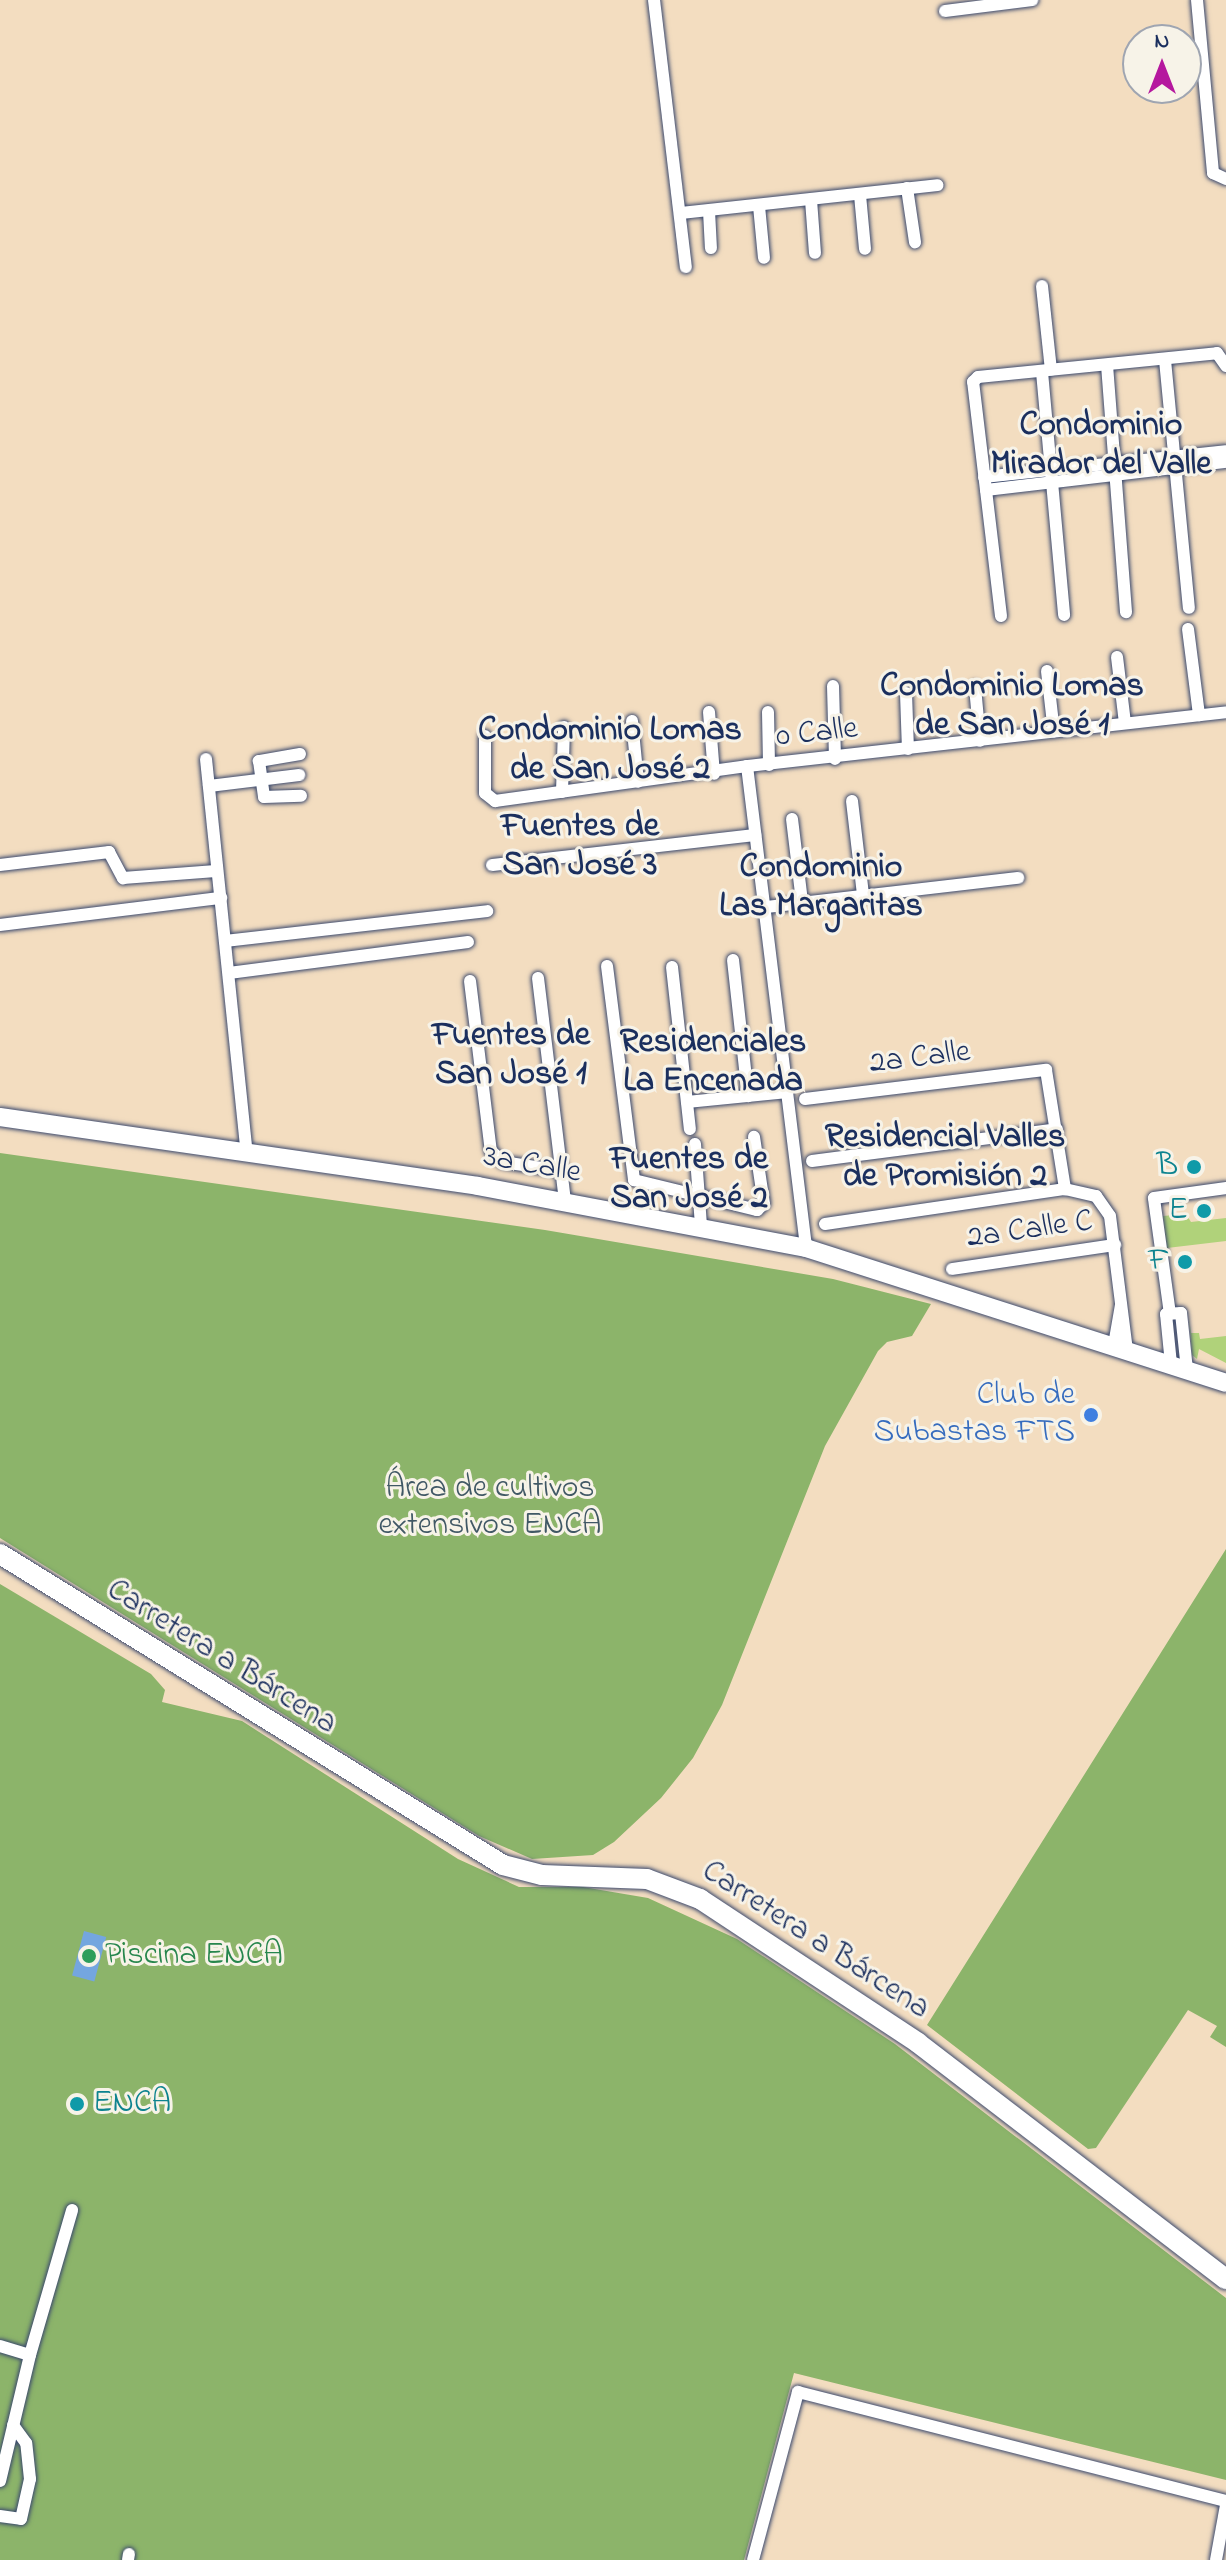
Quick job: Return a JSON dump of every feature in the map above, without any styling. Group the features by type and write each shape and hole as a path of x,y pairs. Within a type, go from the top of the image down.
{"main road":[{"name":"3a Calle","path":"0,1117 565,1202 806,1248 1226,1383"},
{"name":"Carretera a Bárcena","path":"0,1554 503,1865 542,1875 647,1879 700,1899 911,2038 1226,2279"}],"street":[{"path":"654,0 686,267"},
{"path":"945,11 1032,0"},
{"path":"1197,0 1220,176"},
{"path":"681,213 937,185"},
{"path":"907,188 915,242"},
{"path":"860,195 865,249"},
{"path":"811,200 815,253"},
{"path":"759,206 764,258"},
{"path":"709,211 711,248"},
{"path":"1042,286 1051,476 1064,615"},
{"path":"1001,616 972,388 978,377 1217,353 1226,366"},
{"path":"1165,360 1171,455 1175,468 1189,608"},
{"path":"1107,365 1112,469 1126,612"},
{"path":"1112,469 1171,455 1226,451"},
{"path":"985,483 1112,469 1175,468 1226,462"},
{"path":"1188,629 1199,715"},
{"path":"1117,657 1125,723"},
{"path":"1047,671 1054,732"},
{"path":"833,686 835,759"},
{"path":"975,687 980,741"},
{"path":"906,693 908,749"},
{"path":"709,712 714,774"},
{"path":"768,712 769,765"},
{"name":"0 Calle","path":"485,736 488,799 714,774 747,766 835,759 1226,712"},
{"path":"632,721 638,782"},
{"path":"562,792 564,727"},
{"path":"300,754 260,757 260,780 264,797 301,796"},
{"path":"206,759 247,1153"},
{"path":"747,766 806,1248"},
{"path":"209,786 299,775"},
{"path":"852,801 863,894"},
{"path":"792,819 802,902"},
{"path":"492,865 755,835"},
{"path":"0,865 109,852 123,878 216,871"},
{"path":"766,907 1018,878"},
{"path":"0,925 221,898"},
{"path":"225,941 487,911"},
{"path":"229,973 468,942"},
{"path":"733,960 748,1096"},
{"path":"607,966 634,1180 757,1210 764,1204 754,1137"},
{"path":"672,967 690,1129"},
{"path":"538,978 565,1202"},
{"path":"470,981 491,1151 503,1162 562,1171"},
{"name":"2a Calle","path":"805,1099 1040,1070 1049,1074 1057,1129"},
{"path":"687,1102 788,1092"},
{"path":"812,1161 1057,1129 1065,1189"},
{"path":"695,1144 701,1226"},
{"path":"1179,1367 1154,1198 1226,1188"},
{"path":"825,1224 1065,1189 1081,1190 1104,1205 1115,1245 1123,1298 1121,1348"},
{"name":"2a Calle C","path":"952,1269 1115,1245"},
{"path":"0,2481 30,2355 72,2210"},
{"path":"0,2346 30,2355"},
{"path":"753,2560 798,2392 1226,2503 1216,2560"},
{"path":"0,2516 21,2519 30,2479 26,2443 13,2425"}],"green space":[{"name":"Área de cultivos extensivos ENCA","path":"0,1153 545,1230 833,1279 931,1304 912,1336 887,1342 878,1351 825,1446 722,1705 693,1758 661,1798 614,1842 593,1855 532,1859 479,1836 0,1538"},
{"path":"1186,1214 1191,1222 1226,1218 1226,1241 1167,1248 1163,1216"},
{"path":"1189,1318 1191,1333 1199,1333 1200,1339 1226,1336 1226,1363 1199,1349 1197,1359 1192,1355"},
{"path":"1226,1549 1226,2047 1210,2037 1217,2026 1188,2010 1096,2148 1088,2149 927,2025"},
{"path":"0,1584 151,1674 165,1690 162,1702 242,1721 458,1859 519,1887 583,1887 648,1898 737,1939 895,2044 1226,2298 1226,2480 794,2373 744,2560 0,2560"}],"water":[{"name":"Piscina ENCA","path":"84,1931 106,1937 94,1981 72,1975"}],"place":[{"name":"B","path":"1194,1167"},
{"name":"E","path":"1204,1211"},
{"name":"F","path":"1185,1262"},
{"name":"Club de Subastas FTS","path":"1091,1415"},
{"name":"Piscina ENCA","path":"89,1956"},
{"name":"ENCA","path":"77,2104"}],"district":[{"name":"Condominio Mirador del Valle","path":"1101,446"},
{"name":"Condominio Lomas de San José 1","path":"1012,706"},
{"name":"Condominio Lomas de San José 2","path":"610,750"},
{"name":"Fuentes de San José 3","path":"580,846"},
{"name":"Condominio Las Margaritas","path":"821,888"},
{"name":"Fuentes de San José 1","path":"511,1056"},
{"name":"Residenciales La Encenada","path":"713,1062"},
{"name":"Residencial Valles de Promisión 2","path":"945,1158"},
{"name":"Fuentes de San José 2","path":"689,1180"}]}
